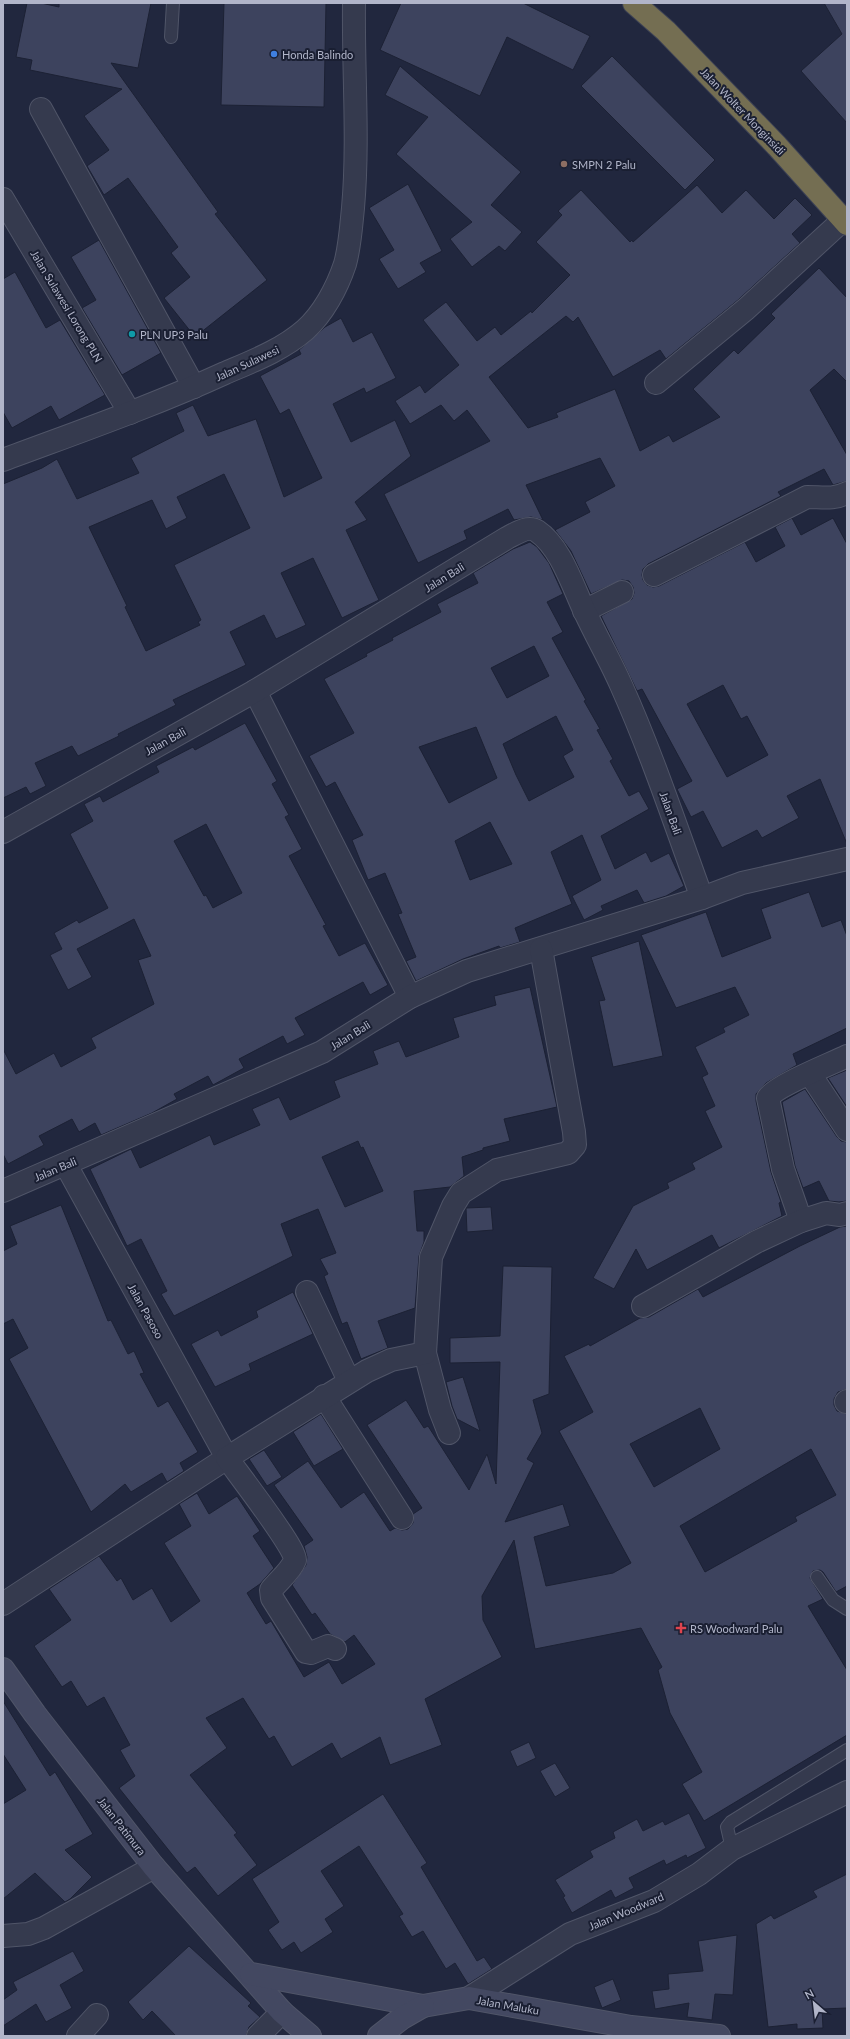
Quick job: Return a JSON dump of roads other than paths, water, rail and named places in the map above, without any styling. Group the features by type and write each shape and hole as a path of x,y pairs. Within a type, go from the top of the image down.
{"highway":[{"name":"Jalan Wolter Monginsidi","path":"634,3 666,31 777,146 845,222"}],"main road":[{"name":"Jalan Patimura","path":"3,1669 35,1714 154,1867 251,1974 282,2012 310,2036"},
{"name":"Jalan Maluku","path":"251,1974 423,2006 469,1998 631,2027 719,2036"},
{"path":"379,2036 402,2018 423,2006"}],"street":[{"name":"Jalan Sulawesi","path":"3,460 130,413 194,387 281,348 305,330 318,316 330,296 344,265 350,241 356,176 354,3"},
{"path":"41,109 194,387"},
{"name":"Jalan Sulawesi Lorong PLN","path":"3,199 130,413"},
{"path":"656,383 746,309 845,222"},
{"path":"654,575 807,497 828,499 839,497 847,493"},
{"name":"Jalan Bali","path":"3,832 256,691 507,538 525,529 536,530 547,540 572,581 584,611 621,684 648,750 702,898"},
{"path":"584,611 622,592"},
{"path":"256,691 410,997"},
{"name":"Jalan Bali","path":"3,1191 66,1165 322,1052 410,997 467,971 702,898 742,883 847,859"},
{"path":"449,1433 442,1417 425,1351 431,1257 453,1206 460,1193 497,1170 568,1153 575,1144 541,949"},
{"path":"801,1221 783,1169 768,1098 770,1095 847,1056"},
{"path":"810,1074 847,1130"},
{"name":"Jalan Pasoso","path":"66,1165 227,1458 285,1539 295,1556 294,1562 271,1590 272,1598 306,1652 311,1652 328,1646 335,1650"},
{"path":"643,1306 756,1242 801,1221 826,1213 840,1215 847,1213"},
{"path":"307,1292 349,1380"},
{"path":"3,1604 349,1380 391,1360 425,1351"},
{"path":"324,1396 402,1518"},
{"name":"Jalan Woodward","path":"469,1998 570,1934 654,1901 699,1874 732,1849 847,1792"},
{"path":"3,1936 28,1934 44,1928 154,1867"},
{"path":"258,2036 282,2012"},
{"path":"78,2036 97,2015"}],"lane":[{"path":"170,37 173,3"},
{"path":"817,1577 833,1600 847,1609"},
{"path":"732,1849 727,1827 731,1822 847,1750"}],"place":[{"name":"Honda Balindo","path":"274,54"},
{"name":"SMPN 2 Palu","path":"564,164"},
{"name":"PLN UP3 Palu","path":"132,334"},
{"name":"RS Woodward Palu","path":"681,1628"}]}
